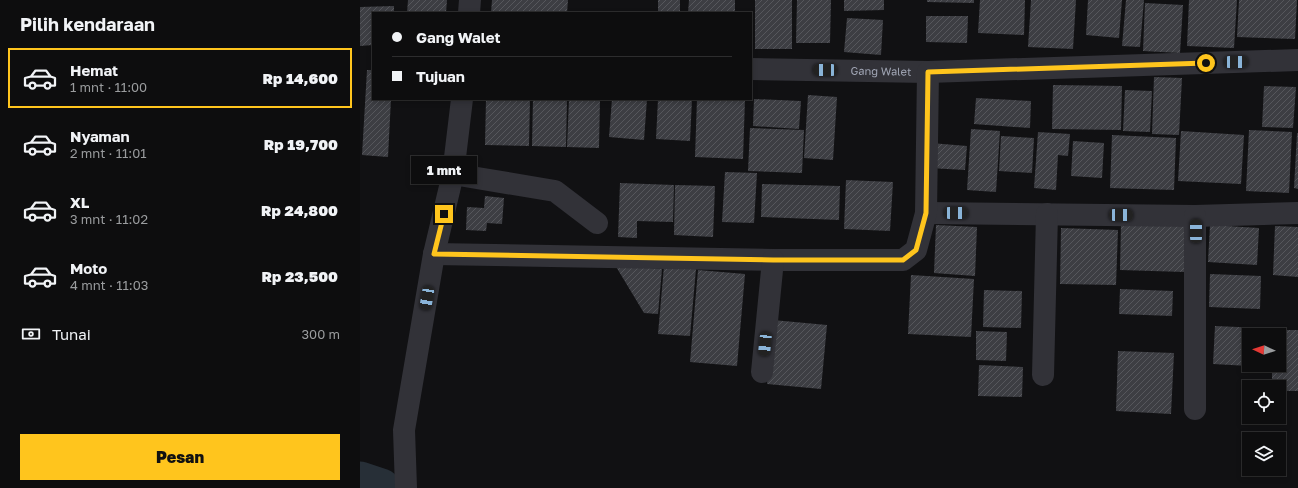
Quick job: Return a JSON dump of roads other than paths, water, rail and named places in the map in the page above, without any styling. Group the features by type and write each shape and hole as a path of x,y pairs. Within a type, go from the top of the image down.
{"street":[{"path":"469,12 470,0"},
{"name":"Gang Walet","path":"752,69 928,72 1298,60"},
{"path":"434,254 773,260 903,260 916,250 926,213 928,72"},
{"path":"406,488 404,430 434,254 454,174 462,100"},
{"path":"454,174 555,191 565,196 597,223"},
{"path":"926,213 1196,216 1298,213"},
{"path":"1043,375 1047,214"},
{"path":"1195,409 1196,216"},
{"path":"762,372 773,260"}],"waterway":[{"path":"360,481 381,488"}]}
